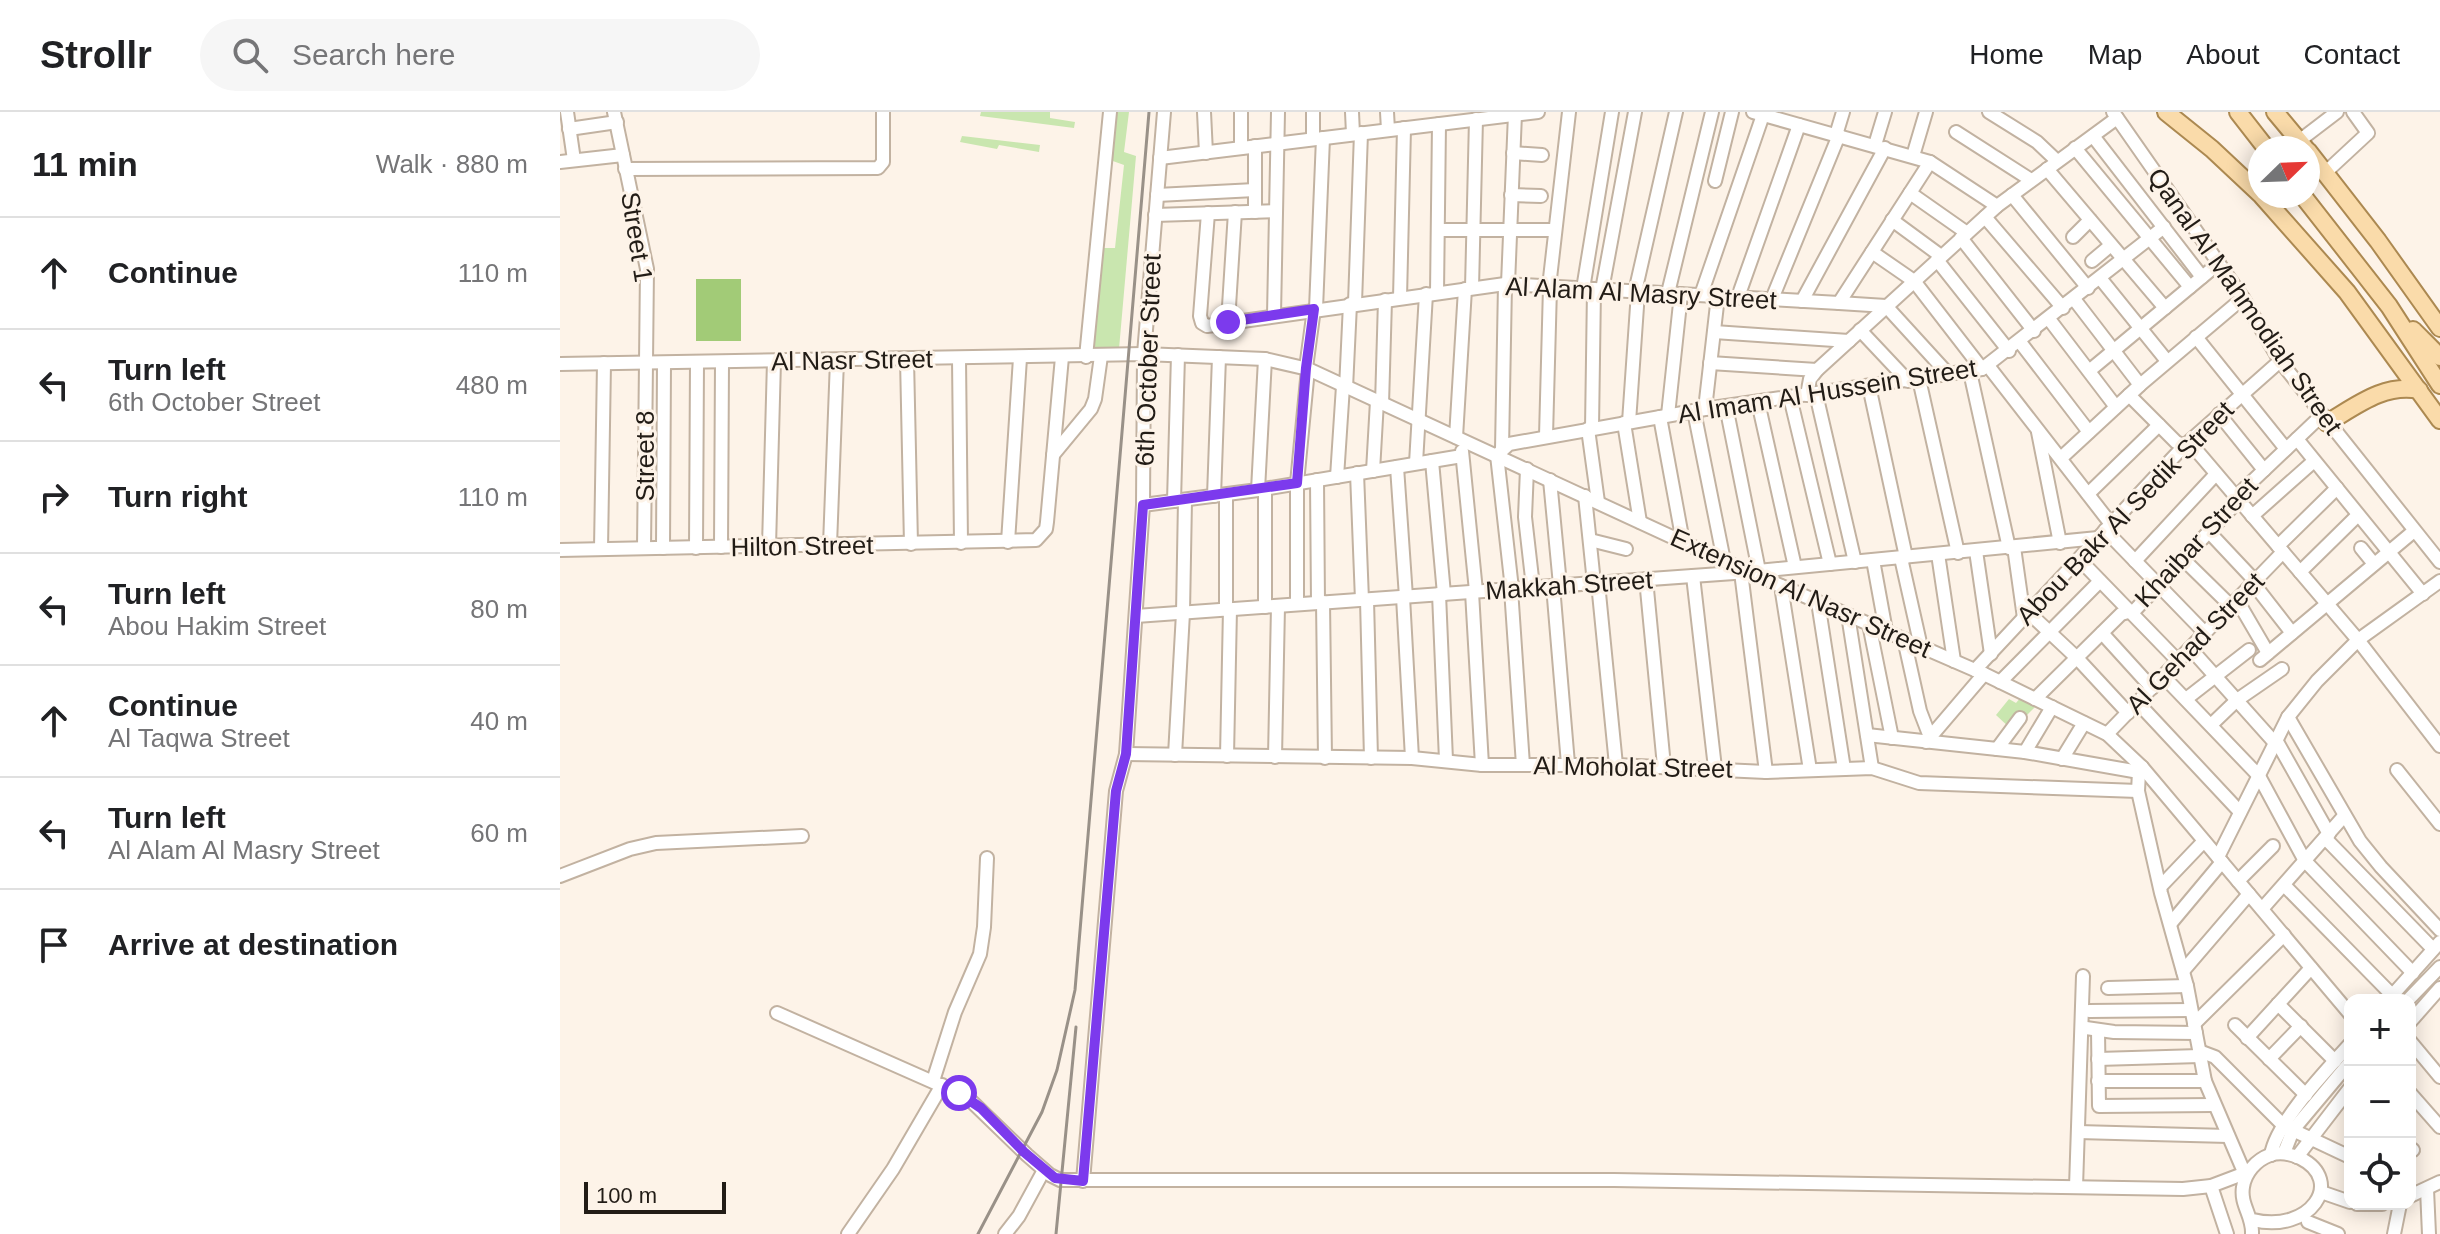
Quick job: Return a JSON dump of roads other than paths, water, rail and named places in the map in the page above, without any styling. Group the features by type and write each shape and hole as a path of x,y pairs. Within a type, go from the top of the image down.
{"main road":[{"name":"Qanal Al Mahmodiah Street","path":"2166,112 2248,183"},
{"path":"2238,112 2257,136"},
{"path":"2279,113 2296,136"},
{"path":"2320,165 2440,328"},
{"name":"Qanal Al Mahmodiah Street","path":"2273,208 2347,292 2440,420"},
{"path":"2312,208 2389,306 2440,385"},
{"path":"2389,306 2440,357"},
{"path":"2324,420 2386,390 2419,390"}],"street":[{"path":"562,112 574,160"},
{"path":"625,169 878,168 883,162 883,112"},
{"path":"1086,357 1110,112"},
{"name":"6th October Street","path":"1083,1181 1116,791 1126,754 1143,505 1144,354 1164,112"},
{"path":"1204,112 1206,153"},
{"path":"1241,112 1255,190 1255,212"},
{"path":"1274,315 1278,112"},
{"path":"1297,604 1297,483 1315,309 1318,139 1313,112"},
{"path":"1337,477 1352,304 1357,134 1352,112"},
{"path":"1387,112 1388,130"},
{"path":"1160,158 1404,128 1430,120 1538,112"},
{"path":"1546,436 1550,287 1569,112"},
{"path":"1612,112 1593,289 1590,540 1616,765"},
{"path":"1593,289 1635,112"},
{"path":"1640,522 1627,422 1636,292 1676,112"},
{"path":"1683,542 1664,416 1675,294 1712,112"},
{"path":"1715,181 1732,112"},
{"path":"1738,297 1806,112"},
{"path":"1772,299 1837,135 1843,112"},
{"path":"1802,301 1880,147 1885,112"},
{"path":"1913,156 1926,112"},
{"path":"1989,112 2037,142 2090,220 2165,308"},
{"path":"2314,136 2337,112"},
{"path":"2326,172 2367,134 2368,130 2353,112"},
{"path":"1701,295 1760,113 1930,162 1997,206"},
{"path":"1515,114 1499,452 1512,589 1523,765"},
{"path":"1855,562 1811,394 1810,379 1997,206 2093,136 2115,115"},
{"name":"Qanal Al Mahmodiah Street","path":"2115,115 2243,298 2280,361 2440,562"},
{"path":"566,132 615,117"},
{"name":"Street 1","path":"615,117 647,269 646,363"},
{"path":"1467,117 1473,230 1458,438 1474,592 1482,765"},
{"path":"1416,463 1438,230 1430,120"},
{"path":"1400,298 1404,128"},
{"path":"1956,132 2031,180"},
{"path":"2093,136 2202,277"},
{"path":"2075,148 2190,287"},
{"path":"1513,153 1542,155"},
{"path":"560,162 623,155"},
{"path":"1839,303 1930,162"},
{"path":"1157,195 1255,190"},
{"path":"1910,193 1964,235 2034,331"},
{"path":"1511,195 1541,196"},
{"path":"2012,195 2088,288"},
{"path":"1155,215 1276,211"},
{"path":"1228,322 1235,212"},
{"name":"Al Alam Al Masry Street","path":"1208,213 1200,316 1207,326 1506,284 1886,306"},
{"path":"1985,217 2063,308"},
{"path":"1892,220 1939,258 2089,432"},
{"path":"2073,237 2090,220"},
{"name":"Al Imam Al Hussein Street","path":"1499,452 1517,441 1590,428 1980,369 2014,347 2164,227"},
{"path":"1438,230 1555,230"},
{"path":"2092,261 2111,245"},
{"path":"1872,252 1914,281 1980,369 2037,428 2061,458 2088,494 2105,531 2205,633"},
{"path":"2089,371 2219,263"},
{"path":"2100,278 2167,361"},
{"path":"1718,296 1710,363 1700,410 1724,561"},
{"path":"2061,458 2167,361 2243,298"},
{"path":"2074,299 2140,385"},
{"path":"1373,471 1385,300"},
{"path":"1886,306 1949,375"},
{"path":"2049,319 2116,407"},
{"path":"1860,330 1913,380 1958,553"},
{"path":"1714,332 1849,341"},
{"path":"2196,337 2286,449"},
{"name":"Al Nasr Street","path":"560,364 1144,354"},
{"name":"Extension Al Nasr Street","path":"1144,354 1265,359 1307,368 1458,438 1499,452 1527,469 1724,561 1980,672 2107,734 2204,841 2344,1007"},
{"path":"1175,755 1183,613 1178,355"},
{"path":"1053,455 1091,409 1101,356"},
{"path":"1053,455 1062,357"},
{"path":"1219,357 1220,496 1228,609 1227,756"},
{"path":"1008,542 1020,358"},
{"path":"907,359 911,544"},
{"path":"959,359 961,543"},
{"path":"1265,359 1262,489 1271,606 1275,757"},
{"path":"830,545 837,360"},
{"path":"769,546 774,361"},
{"name":"Abou Bakr Al Sedik Street","path":"1928,739 1991,654 2026,615 2183,447 2280,361"},
{"path":"696,548 697,362"},
{"path":"721,547 722,362"},
{"path":"601,549 604,363"},
{"name":"Street 8","path":"644,548 646,363"},
{"path":"663,548 664,363"},
{"path":"1710,363 1817,370"},
{"path":"1980,369 2011,548 2026,615 2051,633 2128,713"},
{"path":"1869,386 1921,647"},
{"path":"2129,395 2183,447 2197,451 2358,640 2440,746"},
{"path":"1790,397 1830,564"},
{"path":"1758,402 1795,567"},
{"path":"1726,406 1749,572 1766,772"},
{"path":"2219,414 2264,470"},
{"name":"Khaibar Street","path":"2035,699 2121,614 2131,612 2159,585 2238,500 2242,491 2297,439 2324,420"},
{"path":"2088,494 2159,425"},
{"path":"2037,428 2060,543"},
{"path":"2297,439 2423,594"},
{"name":"Hilton Street","path":"560,550 1029,542 1042,536 1047,522 1053,455"},
{"path":"1143,505 1220,496 1462,456"},
{"path":"1432,461 1442,594 1446,760"},
{"path":"2252,516 2314,461"},
{"path":"1397,467 1412,758"},
{"path":"1527,469 1525,517 1533,587"},
{"path":"1357,473 1371,758"},
{"path":"2135,561 2216,474"},
{"path":"1317,480 1325,758"},
{"path":"1550,480 1568,764"},
{"name":"Al Gehad Street","path":"2107,734 2254,582 2337,488"},
{"path":"2300,572 2358,515"},
{"name":"Makkah Street","path":"1136,616 1749,572 2060,543 2105,531"},
{"path":"2183,559 2234,603 2264,657 2414,531"},
{"path":"2209,532 2254,582 2292,633"},
{"path":"1590,540 1626,549"},
{"path":"2361,548 2374,564"},
{"path":"1976,551 1991,654"},
{"path":"1938,554 1954,661"},
{"path":"2079,559 2178,661"},
{"path":"1873,560 1886,631"},
{"path":"1693,576 1715,768"},
{"path":"1646,579 1664,766"},
{"path":"2000,682 2100,581"},
{"path":"2171,923 2220,860 2240,812 2288,717 2317,681 2358,640 2440,581"},
{"path":"1781,586 1810,770"},
{"path":"1818,602 1844,769"},
{"path":"1848,615 1872,768"},
{"path":"1869,624 1892,738"},
{"path":"2102,633 2152,688"},
{"path":"1904,639 1928,739"},
{"path":"2190,648 2276,742 2327,836 2437,945 2395,994"},
{"path":"2186,699 2249,650"},
{"path":"2211,725 2237,700 2282,669"},
{"path":"2163,676 2259,776 2305,861 2413,973"},
{"path":"2138,703 2240,812"},
{"path":"2025,752 2052,707"},
{"path":"2288,717 2344,816 2381,867 2440,930"},
{"path":"1997,749 2020,718"},
{"path":"2062,759 2084,723"},
{"path":"1867,735 1928,739 2140,770 2138,791 2187,986 2205,1081 2213,1105 2246,1172 2242,1197 2246,1209 2253,1220 2265,1229 2280,1233 2295,1230 2308,1222 2318,1209 2321,1192 2312,1167 2284,1155"},
{"name":"Al Moholat Street","path":"1126,754 1412,758 1482,765 1664,766 1766,772 1872,768 1919,783 2138,791"},
{"path":"2397,770 2440,824"},
{"path":"2262,909 2344,816"},
{"path":"560,876 630,849 656,843 802,836"},
{"path":"2161,886 2204,841"},
{"path":"2238,881 2273,846"},
{"path":"848,1234 893,1169 937,1083 955,1012 983,941 987,858"},
{"path":"2284,885 2387,994"},
{"path":"2183,971 2249,894"},
{"path":"2213,1105 2100,1106 2098,1059 2092,1029 2195,1028 2284,935"},
{"path":"2414,994 2440,967"},
{"path":"2247,1038 2311,968"},
{"path":"2076,1187 2083,976"},
{"path":"2108,988 2187,986"},
{"path":"2416,1017 2438,997"},
{"path":"2278,1004 2335,1061"},
{"path":"2089,1011 2191,1010"},
{"path":"777,1013 974,1102 1044,1170 1060,1180 1614,1180 2183,1189 2211,1186 2246,1172 2258,1161 2284,1155 2311,1139 2344,1096"},
{"path":"2235,1025 2306,1095"},
{"path":"2269,1059 2301,1026"},
{"path":"2416,1048 2440,1077"},
{"path":"2284,1155 2288,1128 2306,1095 2344,1051"},
{"path":"2098,1059 2199,1053 2215,1057 2288,1128 2344,1154"},
{"path":"2288,1128 2346,1066"},
{"path":"2098,1081 2205,1081"},
{"path":"2416,1100 2440,1127"},
{"path":"2078,1132 2228,1136"},
{"path":"1005,1234 1019,1216 1044,1170"},
{"path":"2429,1234 2434,1212 2417,1191 2440,1182"},
{"path":"2211,1186 2227,1234"},
{"path":"2321,1192 2344,1200"},
{"path":"2394,1234 2399,1210"},
{"path":"2252,1234 2253,1220"},
{"path":"2308,1222 2338,1234"}],"railway":[{"path":"978,1234 1042,1112 1057,1070 1075,990 1149,112"},
{"path":"1056,1234 1076,1027"}]}
